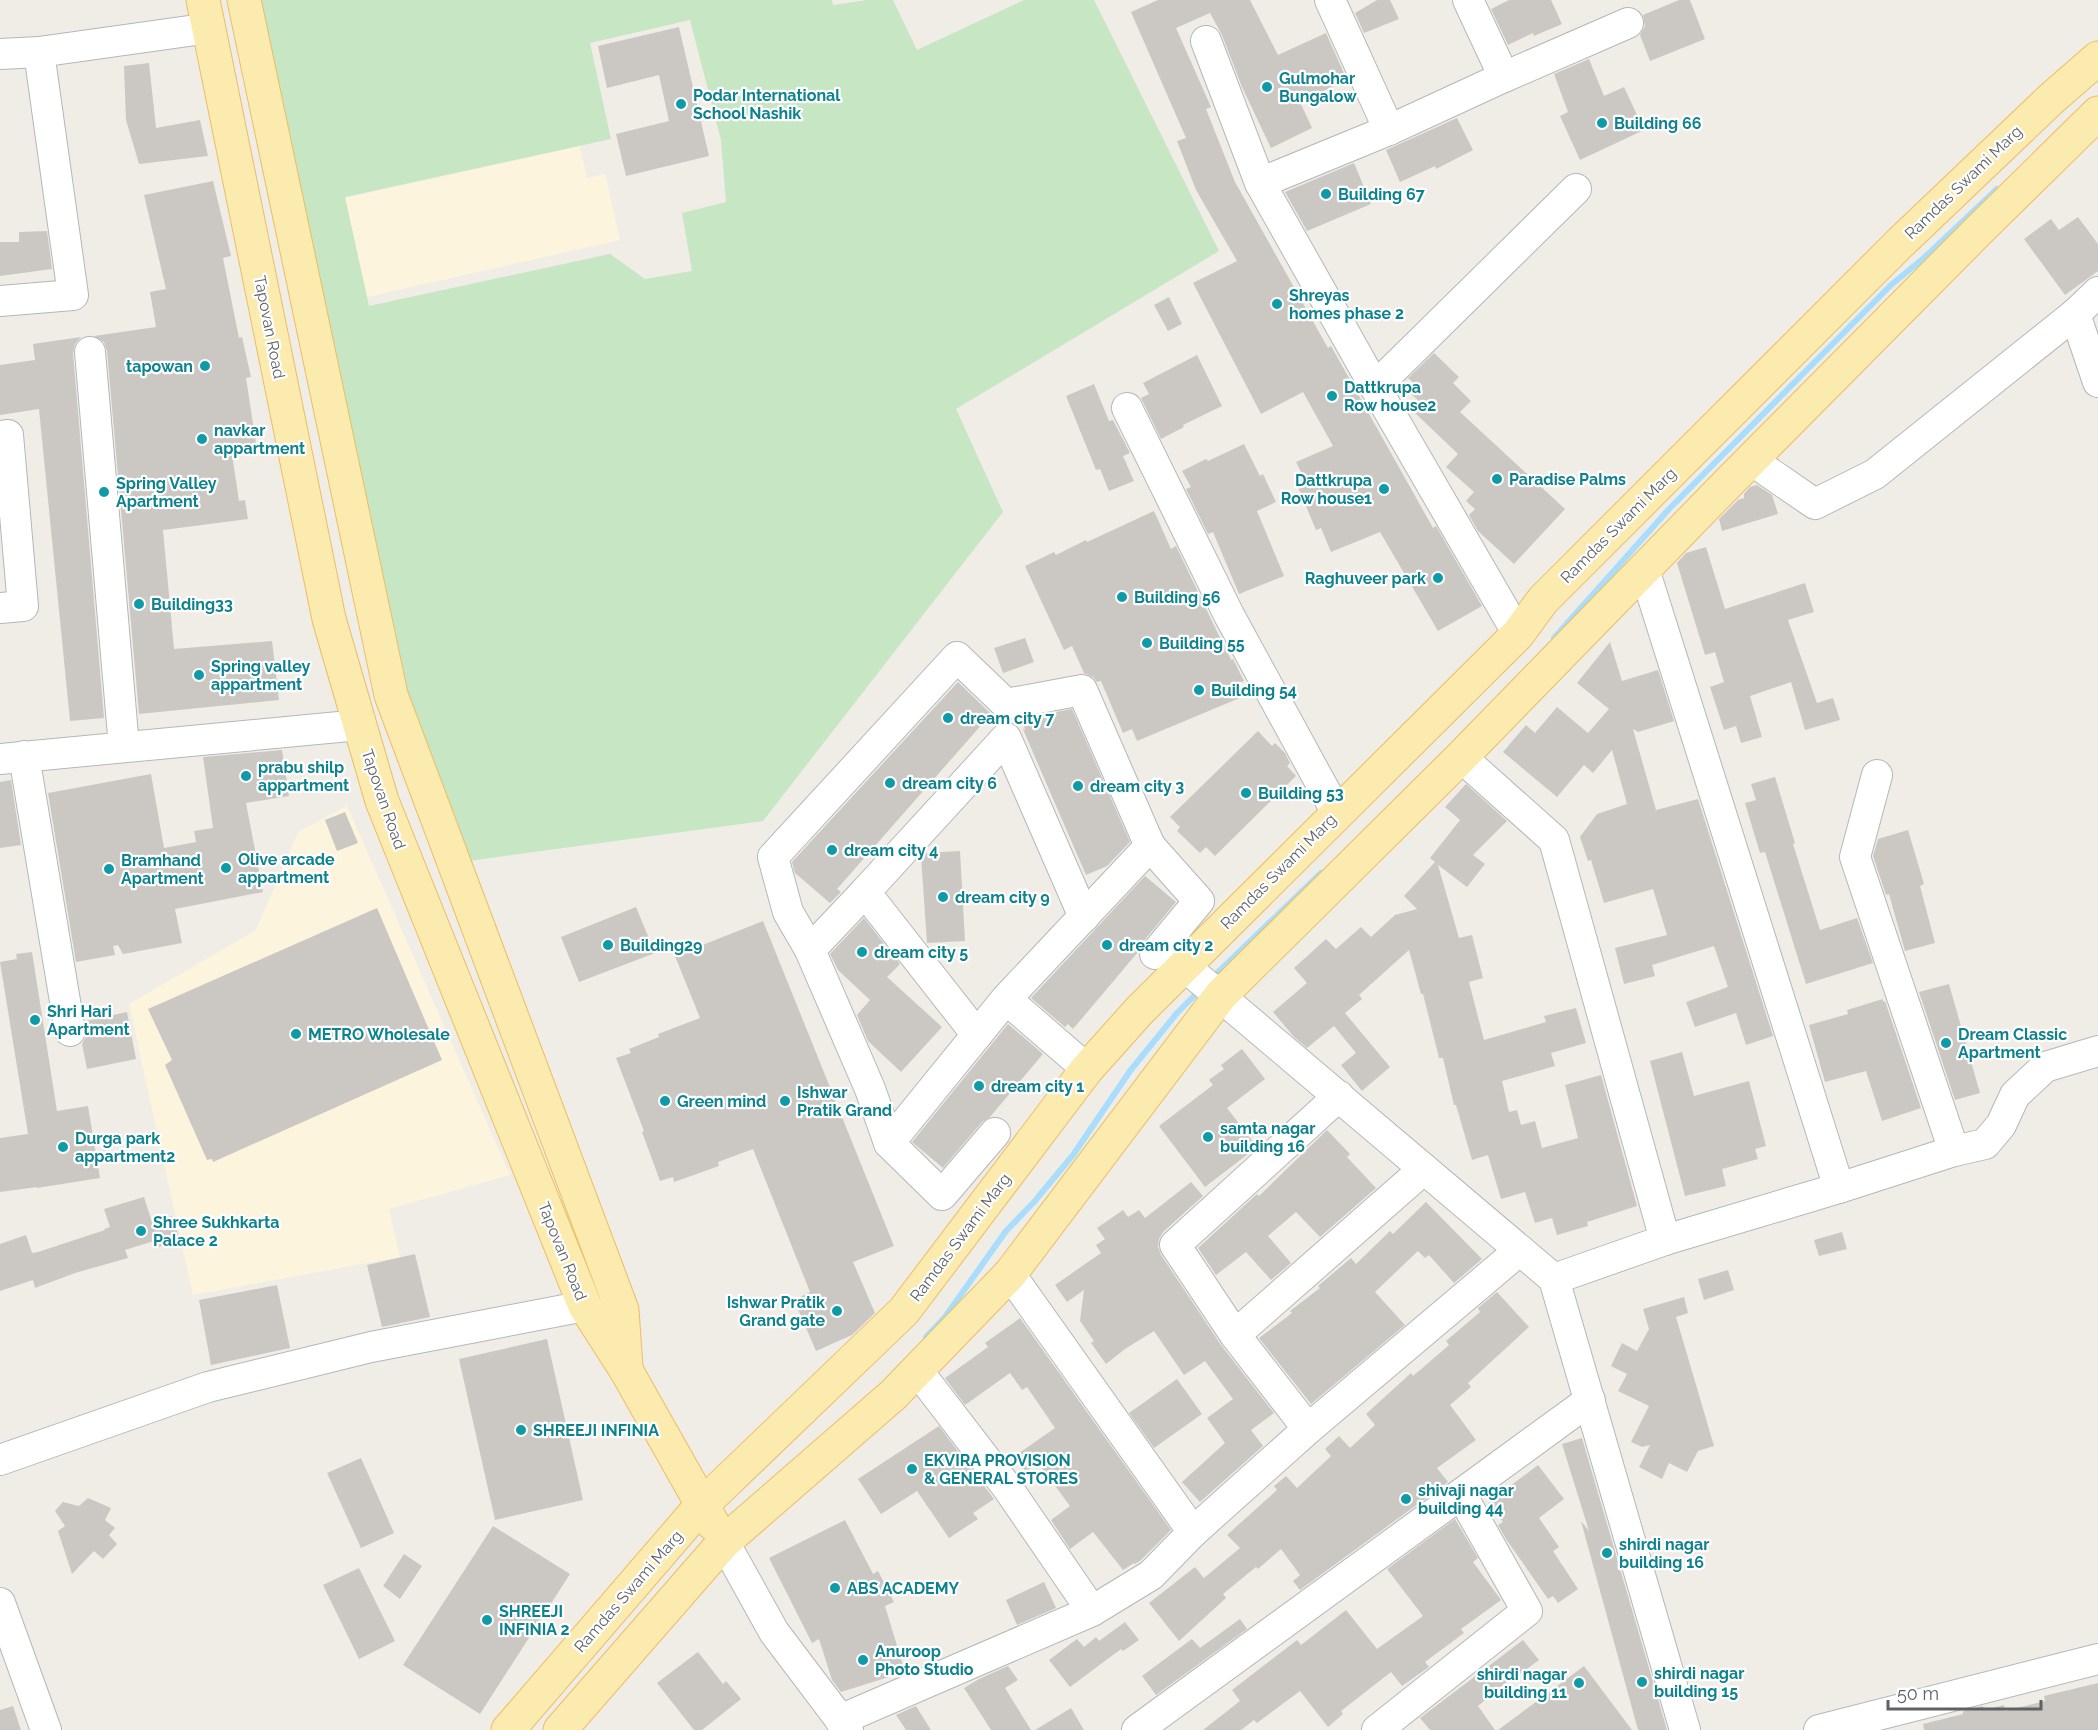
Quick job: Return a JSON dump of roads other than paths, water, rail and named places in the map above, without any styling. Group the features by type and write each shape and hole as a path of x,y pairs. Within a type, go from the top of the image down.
{"main road":[{"path":"244,0 391,695 622,1310 626,1370"},
{"name":"Tapovan Road","path":"206,14 329,619 382,801 585,1306 626,1370 701,1506 724,1542"},
{"name":"Ramdas Swami Marg","path":"508,1730 701,1506 904,1311 1087,1070 1138,1011 1194,976 1337,813 1518,634 1543,600 1901,242 2051,99 2098,58"},
{"path":"560,1730 724,1542 893,1395 1010,1274 1194,976 1461,757 1751,460 2098,113"}],"street":[{"path":"1330,0 1389,130"},
{"path":"1468,0 1504,77"},
{"path":"0,54 39,52 206,14"},
{"path":"1260,183 1389,130 1628,23"},
{"path":"1206,41 1260,183 1518,634"},
{"path":"0,301 73,295 39,52"},
{"path":"1375,387 1576,189"},
{"path":"1751,460 1815,504 1875,474 2075,314 2098,292"},
{"path":"2075,314 2098,382"},
{"path":"90,352 124,747"},
{"path":"1127,408 1229,615 1337,813"},
{"path":"0,436 8,435 23,606 0,608"},
{"path":"1644,569 1839,1188"},
{"path":"995,1133 942,1195 890,1143 870,1089 810,950 788,912 773,857 957,657 1006,704 1006,738 1084,917"},
{"path":"1006,704 1082,690 1150,846 1199,901 1194,976 1554,1279 1685,1730"},
{"path":"70,1031 12,758 360,725"},
{"path":"810,950 1006,738"},
{"path":"1461,757 1554,840 1665,1240"},
{"path":"1877,775 1855,857 1954,1151"},
{"path":"890,1143 1006,999 1150,846"},
{"path":"865,892 977,1035"},
{"path":"1006,999 1087,1070"},
{"path":"1554,1279 1665,1240 1954,1151 1985,1144 2001,1125 2015,1095 2046,1067 2098,1051"},
{"path":"1308,1429 1234,1335 1175,1245 1339,1096"},
{"path":"1234,1335 1424,1169"},
{"path":"724,1542 774,1632 844,1725 1092,1611 1151,1575 1193,1532 1308,1429 1520,1250"},
{"path":"1010,1274 1193,1532"},
{"path":"0,1460 208,1387 371,1347 585,1306"},
{"path":"917,1370 1007,1487 1092,1611"},
{"path":"1137,1730 1590,1400"},
{"path":"1377,1730 1527,1611 1461,1494"},
{"path":"0,1603 46,1730"},
{"path":"1820,1730 2098,1659"}],"waterway":[{"path":"1554,638 1669,509 1891,285 1925,257 1997,189"},
{"path":"1211,979 1321,873"},
{"path":"926,1337 945,1317 1006,1231 1034,1202 1073,1155 1130,1071 1177,1013 1200,990"}],"place":[{"name":"Gulmohar Bungalow","path":"1267,87"},
{"name":"Podar International School Nashik","path":"681,104"},
{"name":"Building 66","path":"1602,123"},
{"name":"Building 67","path":"1326,194"},
{"name":"Shreyas homes phase 2","path":"1277,304"},
{"name":"tapowan","path":"205,366"},
{"name":"Dattkrupa Row house2","path":"1332,396"},
{"name":"navkar appartment","path":"202,439"},
{"name":"Paradise Palms","path":"1497,479"},
{"name":"Dattkrupa Row house1","path":"1384,489"},
{"name":"Spring Valley Apartment","path":"104,492"},
{"name":"Raghuveer park","path":"1438,578"},
{"name":"Building 56","path":"1122,597"},
{"name":"Building33","path":"139,604"},
{"name":"Building 55","path":"1147,643"},
{"name":"Spring valley appartment","path":"199,675"},
{"name":"Building 54","path":"1199,690"},
{"name":"dream city 7","path":"948,718"},
{"name":"prabu shilp appartment","path":"246,776"},
{"name":"dream city 6","path":"890,783"},
{"name":"dream city 3","path":"1078,786"},
{"name":"Building 53","path":"1246,793"},
{"name":"dream city 4","path":"832,850"},
{"name":"Olive arcade appartment","path":"226,868"},
{"name":"Bramhand Apartment","path":"109,869"},
{"name":"dream city 9","path":"943,897"},
{"name":"Building29","path":"608,945"},
{"name":"dream city 2","path":"1107,945"},
{"name":"dream city 5","path":"862,952"},
{"name":"Shri Hari Apartment","path":"35,1020"},
{"name":"METRO Wholesale","path":"296,1034"},
{"name":"Dream Classic Apartment","path":"1946,1043"},
{"name":"dream city 1","path":"979,1086"},
{"name":"Green mind","path":"665,1101"},
{"name":"Ishwar Pratik Grand","path":"785,1101"},
{"name":"samta nagar building 16","path":"1208,1137"},
{"name":"Durga park appartment2","path":"63,1147"},
{"name":"Shree Sukhkarta Palace 2","path":"141,1231"},
{"name":"Ishwar Pratik Grand gate","path":"837,1311"},
{"name":"SHREEJI INFINIA","path":"521,1430"},
{"name":"EKVIRA PROVISION & GENERAL STORES","path":"912,1469"},
{"name":"shivaji nagar building 44","path":"1406,1499"},
{"name":"shirdi nagar building 16","path":"1607,1553"},
{"name":"ABS ACADEMY","path":"835,1588"},
{"name":"SHREEJI INFINIA 2","path":"487,1620"},
{"name":"Anuroop Photo Studio","path":"863,1660"},
{"name":"shirdi nagar building 15","path":"1642,1682"},
{"name":"shirdi nagar building 11","path":"1579,1683"}]}
